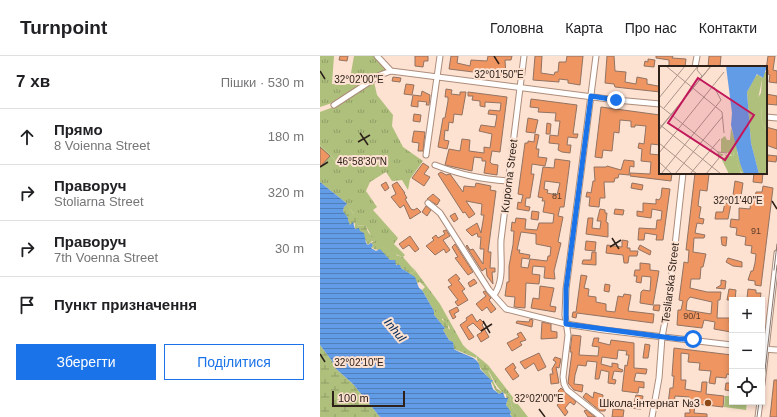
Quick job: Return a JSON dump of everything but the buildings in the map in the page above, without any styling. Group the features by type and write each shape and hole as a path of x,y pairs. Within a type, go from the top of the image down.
{"street":[{"path":"377,56 391,71"},
{"path":"426,155 440,56"},
{"name":"Kuporna Street","path":"494,295 498,290 502,269 501,240 524,56"},
{"path":"596,56 566,289 566,324 568,335 564,384 567,390 601,417"},
{"path":"695,66 697,56"},
{"path":"334,105 380,75 391,71 659,104"},
{"path":"767,117 777,118"},
{"path":"435,165 461,175 499,182 508,181"},
{"name":"Tesliarska Street","path":"652,417 659,378 662,337 668,300 683,174"},
{"path":"428,203 440,213 453,236 494,295 506,309 566,324 729,345"},
{"path":"765,342 777,253"},
{"path":"765,349 777,350"},
{"path":"758,417 760,405"}],"green space":[{"path":"320,56 334,56 332,84 349,84 354,56 375,56 387,70 379,73 332,103 320,107"},
{"path":"374,82 377,95 393,115 392,126 403,147 423,161 410,179 408,190 402,180 392,181 386,172 370,182 366,191 377,207 373,210 398,238 394,244 405,255 403,257 381,247 371,248 373,245 371,243 374,241 366,226 355,225 353,213 345,202 320,182 320,175 335,160 320,145 320,112 336,106"},
{"path":"320,145 335,160 325,175 320,175"},
{"path":"347,204 356,218 356,222 350,225 343,211"},
{"path":"355,225 366,226 368,232 377,241 372,241 368,245 361,232 355,229"},
{"path":"375,246 383,247 396,252 396,255 403,257 415,271 410,274 390,260 380,250 373,249"},
{"path":"412,266 440,304 463,345 467,349 457,349 449,335 450,329 448,324 434,311 422,290 425,287 420,282 417,283 410,274 415,271"},
{"path":"434,311 442,316 442,320 449,322 448,328 453,332 450,335 457,349 467,349 476,355 476,358 454,349 451,341 443,330 445,328 434,315"},
{"path":"320,345 332,361 335,368 353,384 380,417 320,417"},
{"path":"476,355 488,365 528,417 519,417 512,407 510,397 496,385 484,365 479,361 478,363"},
{"path":"481,360 489,368 488,371 497,389 503,392 499,394 496,391 479,366 478,363"},
{"path":"506,395 510,397 512,407 520,417 512,417 506,405"},
{"path":"725,396 729,396 729,405 747,405 746,410 724,407"}],"water":[{"name":"Inhul","path":"320,182 347,204 343,211 348,218 350,225 353,222 355,229 359,228 360,231 364,233 366,243 368,245 371,243 373,245 371,248 376,251 380,249 390,260 395,260 396,265 400,265 401,268 415,277 419,288 422,290 434,311 434,315 445,328 443,330 449,340 453,342 454,349 477,361 480,369 491,380 493,380 491,383 493,389 499,394 503,392 505,398 508,398 506,405 511,412 510,414 512,417 380,417 353,384 335,368 332,361 320,345"}],"tram line":[{"path":"774,270 777,244"},
{"path":"765,371 777,265"},
{"path":"757,417 759,405"}],"place":[{"name":"Школа-інтернат №3","path":"708,403"}],"route":[{"path":"616,100 591,96 566,289 566,324 662,337 693,339"}]}
